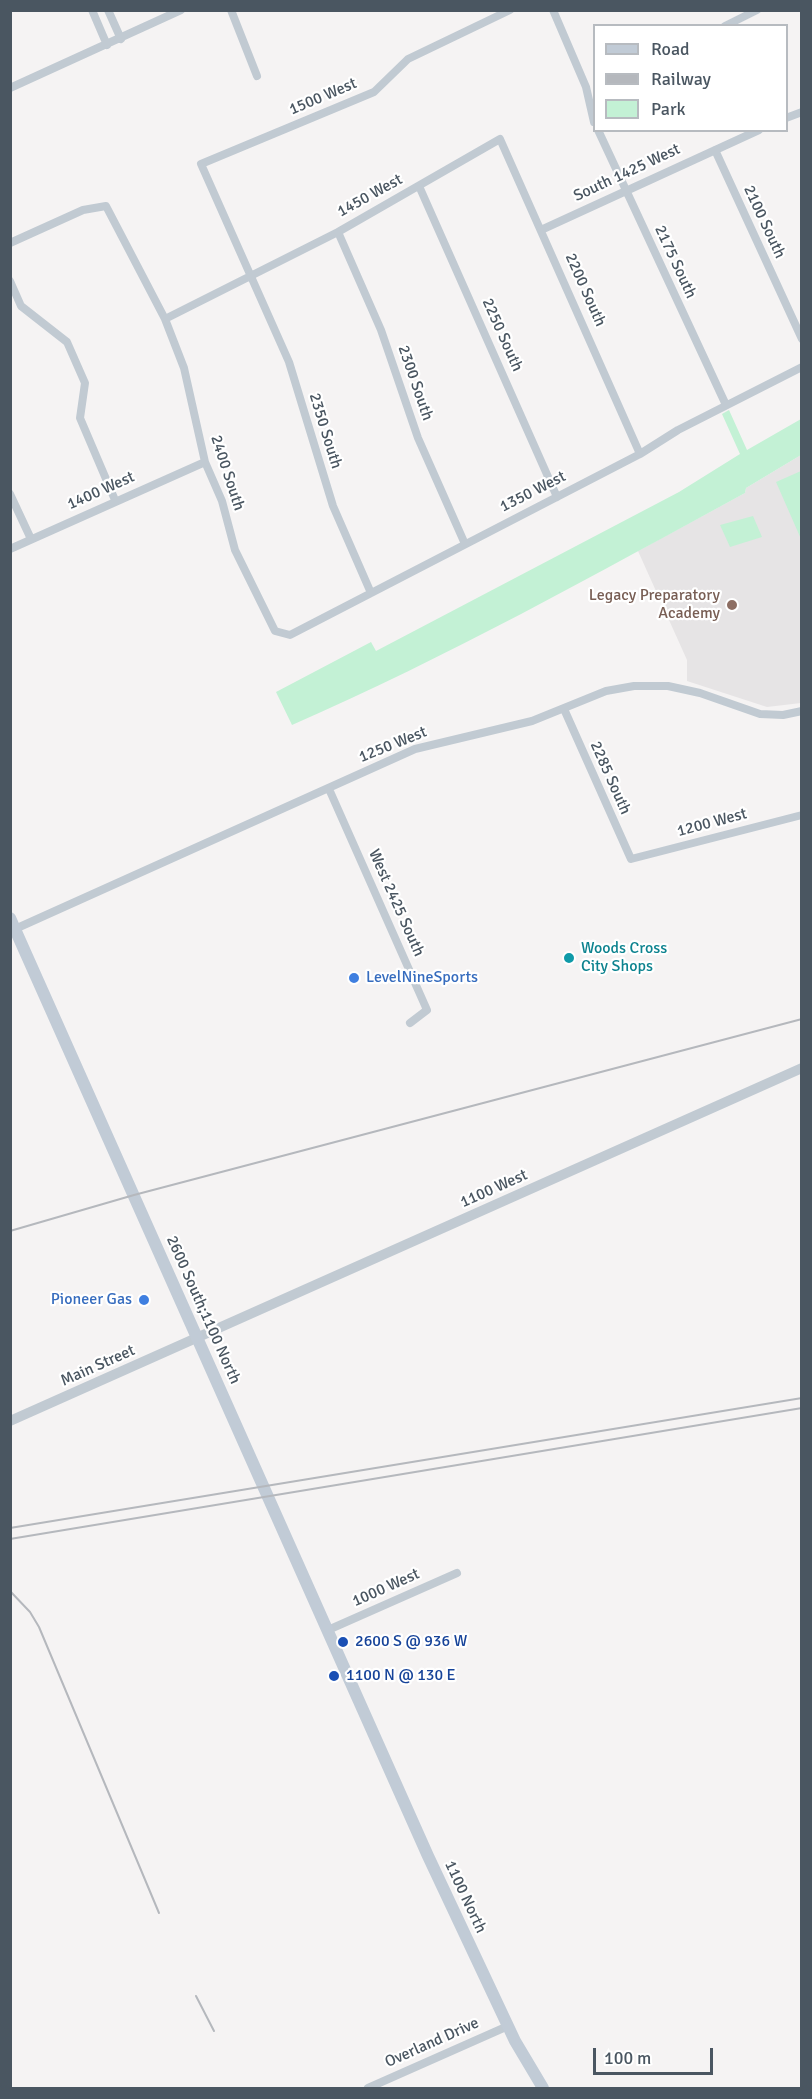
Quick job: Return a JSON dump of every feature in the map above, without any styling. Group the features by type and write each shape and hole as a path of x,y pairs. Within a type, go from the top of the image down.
{"main road":[{"name":"2600 South;1100 North","path":"13,923 366,1715"},
{"name":"1100 North","path":"366,1715 508,2026 543,2088"}],"street":[{"path":"92,10 107,45"},
{"path":"108,10 121,39"},
{"path":"10,88 181,10"},
{"path":"231,10 257,76"},
{"name":"1500 West","path":"201,164 374,92 408,60 510,10"},
{"path":"553,10 590,85 593,113"},
{"path":"728,24 757,10"},
{"name":"2175 South","path":"599,132 624,191 726,405"},
{"name":"South 1425 West","path":"542,230 755,132"},
{"name":"1450 West","path":"253,277 500,139"},
{"name":"2200 South","path":"500,139 640,454"},
{"name":"2100 South","path":"715,150 801,339"},
{"name":"2350 South","path":"201,164 289,362 333,506 371,593"},
{"name":"2250 South","path":"419,186 557,497"},
{"path":"10,243 83,210 106,206 120,227 165,319 253,277"},
{"name":"2300 South","path":"338,231 381,330 418,438 465,544"},
{"path":"10,282 21,306 68,342 85,383 80,418 116,500"},
{"name":"2400 South","path":"165,319 184,368 205,462 222,501 235,550 276,631"},
{"name":"1350 West","path":"276,631 290,635 640,454 678,430 801,367"},
{"name":"1400 West","path":"10,549 205,462"},
{"path":"10,494 31,539"},
{"name":"1250 West","path":"13,923 329,789 415,749 532,721 606,692 647,685 692,690 760,714 783,715 801,711"},
{"name":"2285 South","path":"564,709 631,859"},
{"name":"West 2425 South","path":"329,789 427,1010 410,1023"},
{"name":"1200 West","path":"631,859 801,815"},
{"name":"1100 West","path":"198,1338 801,1068"},
{"name":"Main Street","path":"10,1421 198,1338"},
{"name":"1000 West","path":"328,1630 457,1573"},
{"name":"Overland Drive","path":"368,2088 508,2026"}],"shaded area":[{"name":"Legacy Preparatory Academy","path":"801,455 801,703 767,707 687,681 687,660 638,551 745,493 746,488"}],"green space":[{"path":"729,410 747,450 801,419 801,455 746,488 745,493 577,584 465,643 292,725 276,692 371,642 376,651 679,492 740,454 722,414"},
{"path":"801,471 801,539 776,482"},
{"path":"753,516 762,537 730,547 720,525"}],"railway":[{"path":"10,1231 134,1195 802,1019"},
{"path":"10,1528 802,1398"},
{"path":"10,1539 802,1408"},
{"path":"10,1591 30,1612 39,1627 159,1913"},
{"path":"196,1996 214,2031"}],"place":[{"name":"Legacy Preparatory Academy","path":"732,605"},
{"name":"Woods Cross City Shops","path":"569,958"},
{"name":"LevelNineSports","path":"354,978"},
{"name":"Pioneer Gas","path":"144,1300"},
{"name":"2600 S @ 936 W","path":"343,1642"},
{"name":"1100 N @ 130 E","path":"334,1676"}]}
